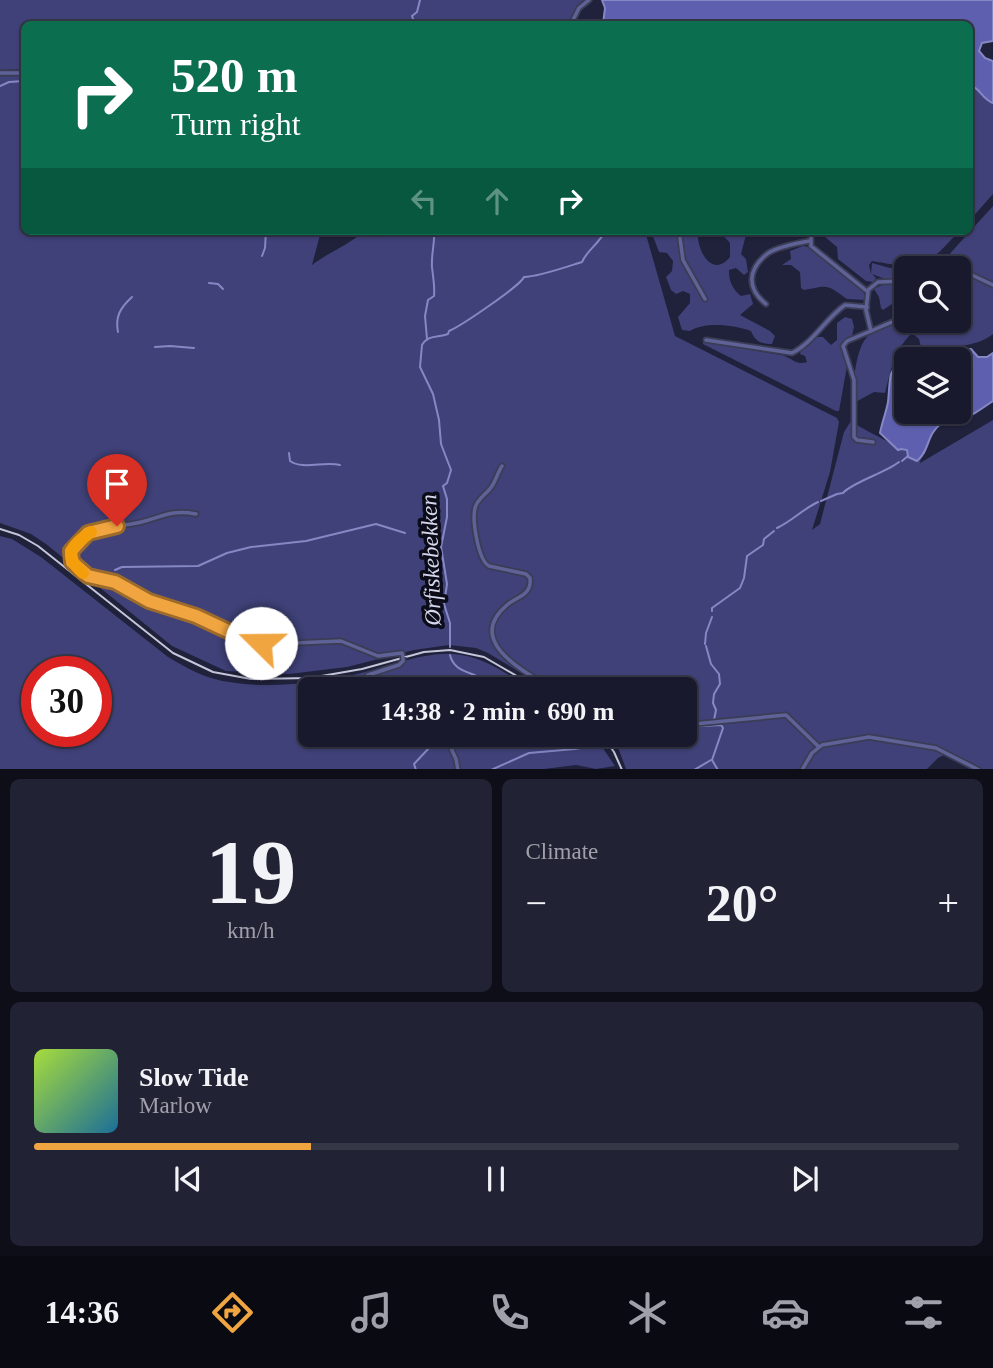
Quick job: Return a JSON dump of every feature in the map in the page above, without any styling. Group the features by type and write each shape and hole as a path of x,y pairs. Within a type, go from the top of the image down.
{"street":[{"path":"572,21 579,8 589,0"},
{"path":"0,73 21,72"},
{"path":"680,235 683,260 705,299"},
{"path":"810,235 812,247 868,290"},
{"path":"766,304 753,292 752,279 756,268 769,252 809,241"},
{"path":"971,275 993,285"},
{"path":"871,331 867,307 868,290 878,282 894,281"},
{"path":"706,340 792,353 804,345 845,305 867,307"},
{"path":"873,442 855,439 854,380 843,346 847,341 894,321"},
{"path":"502,466 492,485 475,505 475,523 484,564 519,571 526,574 531,581 528,592 508,604 493,620 492,631 503,655 533,677"},
{"path":"196,514 169,512 138,523 92,531 71,551 71,560 88,576 115,582 149,601 196,616 254,642 272,644 341,640 378,656 402,653 400,666 368,677"},
{"path":"697,724 786,715 818,747"},
{"path":"802,769 818,747 855,738 881,738 936,748 979,769"},
{"path":"451,747 458,769"}],"shaded area":[{"path":"0,0 584,0 571,21 21,21 21,69 0,70"},
{"path":"602,0 993,0 993,41 982,43 979,51 985,58 993,61 993,103 973,87 973,21 603,21 605,8"},
{"path":"21,75 21,235 320,235 312,265 359,235 646,235 675,336 837,418 839,422 830,472 812,530 820,524 844,432 851,421 907,450 908,456 917,461 921,458 920,463 993,420 993,769 970,769 946,754 927,769 626,769 617,747 697,747 697,677 528,677 476,648 449,645 414,650 347,667 289,674 226,671 172,646 46,544 31,534 0,523 0,76"},
{"path":"973,86 993,103 993,194 973,217"},
{"path":"993,206 993,334 968,345 921,347 919,339 912,333 971,333 971,256 948,256 967,235 973,235 973,228"},
{"path":"653,235 698,235 702,253 711,263 717,265 730,257 730,243 723,235 746,235 741,254 746,259 748,272 744,275 736,268 729,270 730,278 733,288 741,296 750,294 753,304 740,315 770,331 775,336 772,344 759,342 751,331 737,327 712,325 690,331 682,330 678,317 690,303 690,294 683,291 676,294 671,290 666,277 672,271 673,261 667,253 659,252"},
{"path":"823,235 955,235 934,256 894,256 894,264 872,261 869,265 871,274 872,263 894,268 894,303 883,310 874,289 890,281 872,274 876,278 873,282 866,281 838,259 837,247"},
{"path":"803,246 809,247 864,290 865,300 847,299 827,287 804,290 801,288 800,272 791,265 782,265 791,259 790,251"},
{"path":"845,317 852,319 854,327 852,336 845,339 841,345 847,366 839,411 703,344 713,343 781,355 803,363 807,362 805,356 800,354 801,351 817,337 823,337 831,345 837,340 837,323"},
{"path":"894,322 894,333 912,333 901,347 894,347 894,360 885,393 874,392 852,404 861,348 864,340"},
{"path":"971,349 978,357 987,357 993,353 993,401 972,415"},
{"path":"894,369 894,424 941,424 933,432 917,461 908,457 907,450 898,450 880,433 888,402"},
{"path":"0,536 12,539 41,557 168,657 194,671 228,682 267,685 298,684 298,747 602,747 615,766 596,769 576,765 544,769 0,769"},
{"path":"443,654 465,655 512,677 341,677 420,657"}],"waterway":[{"path":"414,21 412,16 417,12 420,0"},
{"path":"0,86 21,81"},
{"path":"262,256 266,235"},
{"path":"427,339 425,316 428,300 434,296 434,235"},
{"name":"Ørfiskebekken","path":"450,647 450,623 444,604 447,584 441,547 447,517 447,499 443,486 447,483 451,470 441,444 433,394 420,367 422,345 431,338 448,334 502,297 524,277 582,262 603,235"},
{"path":"209,283 218,284 223,289"},
{"path":"118,332 119,313 132,297"},
{"path":"155,347 194,348"},
{"path":"289,453 290,461 295,464 340,465"},
{"path":"902,461 908,456"},
{"path":"821,501 843,493 899,462"},
{"path":"777,528 818,502"},
{"path":"115,570 122,567 198,566 227,553 251,547 306,541 376,524 405,533"},
{"path":"712,611 712,608 740,588 747,556 763,545 764,539 774,531"},
{"path":"705,644 712,617"},
{"path":"706,646 711,664 719,674 720,684 714,694 713,703 716,710 714,720"},
{"name":"Ørfiskebekken","path":"450,655 455,665 478,677"},
{"path":"697,726 721,725 723,728 712,760 717,769"},
{"name":"Ørfiskebekken","path":"416,769 414,764 430,747"},
{"path":"493,769 529,753 586,747"},
{"path":"696,769 711,760"}],"railway":[{"path":"0,529 19,535 38,546 173,653 213,672 251,679 298,678"},
{"path":"316,677 362,669 424,652 450,650 484,657 519,677"},
{"path":"610,747 622,769"}],"slow traffic":[{"path":"83,573 72,562 70,554 91,532"}],"route":[{"path":"117,526 88,533 71,551 72,562 83,573 115,582 149,601 196,616 245,639 261,643"}]}
